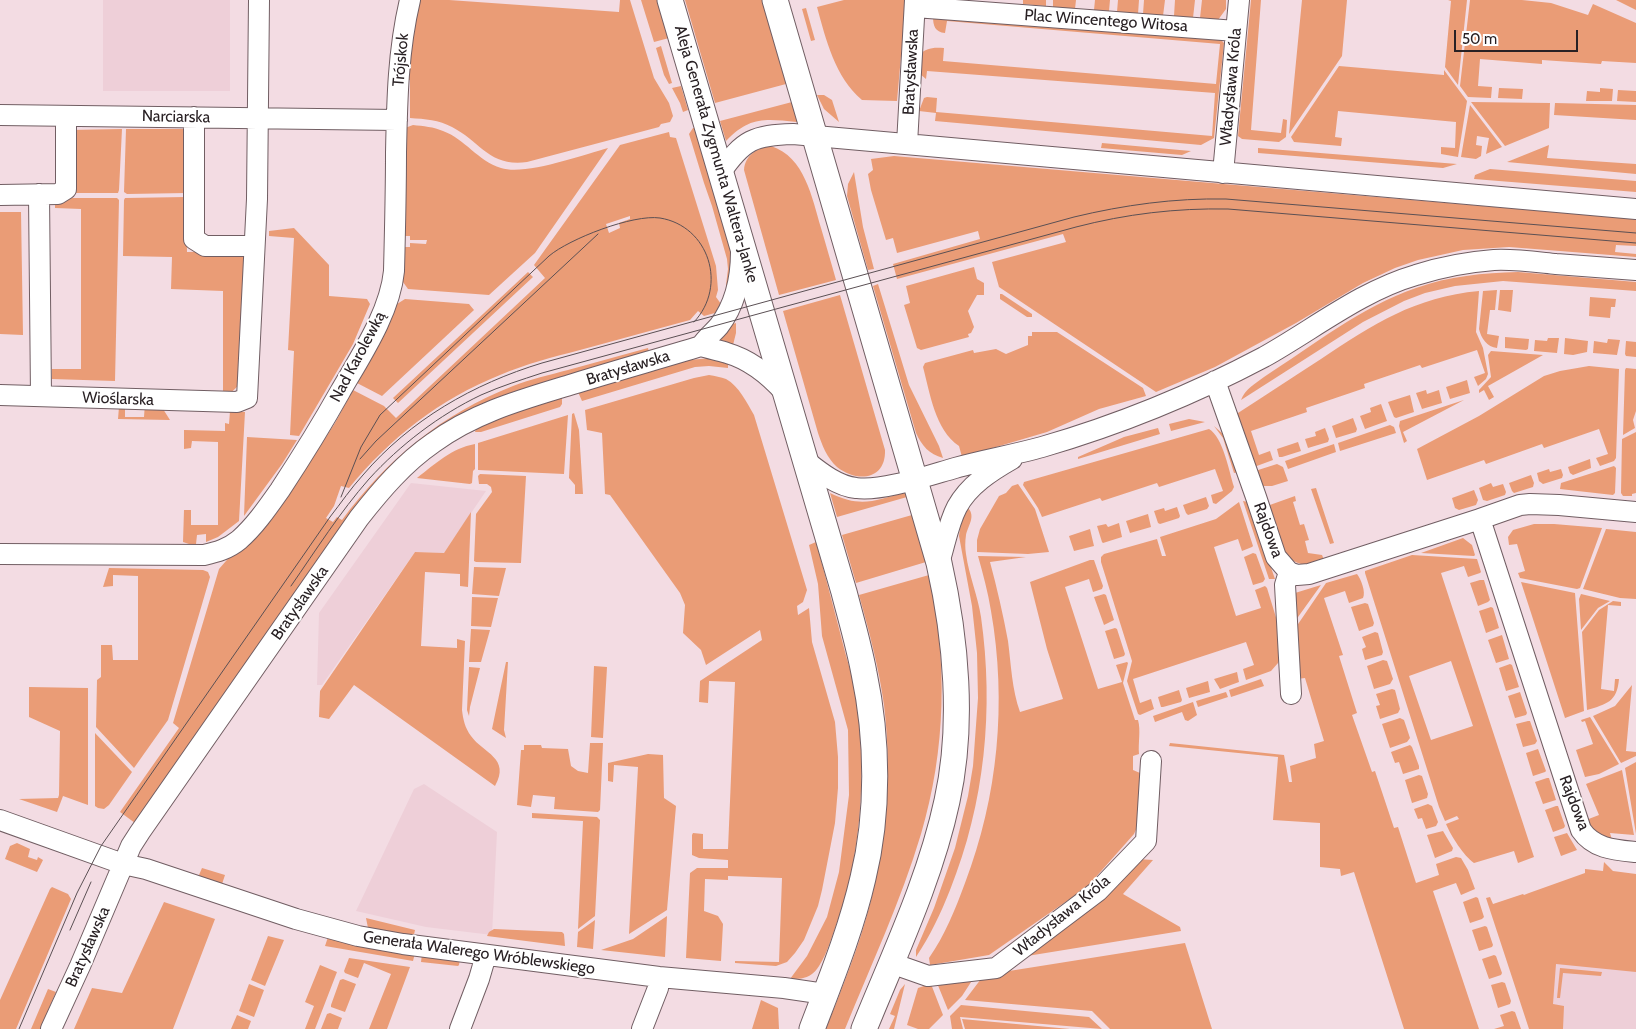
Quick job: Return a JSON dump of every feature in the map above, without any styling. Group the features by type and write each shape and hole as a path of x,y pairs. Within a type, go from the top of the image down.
{"main road":[{"name":"Aleja Generała Zygmunta Waltera-Janke","path":"670,0 842,583 861,658 870,710 874,754 872,812 864,876 849,930 812,1029"},
{"path":"775,0 940,563 948,605 954,668 956,708 952,771 948,799 932,858 864,1029"}],"street":[{"path":"194,117 194,239 205,246 254,246 257,199 259,0"},
{"name":"Trójskok","path":"397,120 401,46 410,0"},
{"name":"Władysława Króla","path":"1223,173 1239,0"},
{"name":"Plac Wincentego Witosa","path":"915,3 1236,32"},
{"name":"Bratysławska","path":"907,144 915,3"},
{"name":"Narciarska","path":"0,115 397,120"},
{"path":"0,195 58,194 66,189 66,116"},
{"name":"Nad Karolewką","path":"0,554 194,556 228,548 251,528 293,471 318,430 372,334 387,302 394,272 397,120"},
{"path":"721,172 733,154 742,146 764,136 815,136 1636,210"},
{"path":"39,194 41,396"},
{"path":"740,235 741,265 734,296 724,318 700,346 725,352 749,362 769,376 787,394"},
{"name":"Wioślarska","path":"0,395 237,402 247,398 254,246"},
{"path":"806,460 844,486 870,488 916,479 992,458 1027,451 1105,426 1215,381 1263,357 1375,291 1431,270 1472,262 1518,260 1636,270"},
{"name":"Bratysławska","path":"52,1029 106,908 131,846 359,518 384,487 418,454 451,431 490,411 700,346"},
{"name":"Rajdowa","path":"1215,381 1276,557 1289,572 1297,575 1309,574 1511,508 1530,504 1636,512"},
{"path":"940,563 952,518 965,495 985,477 1027,451"},
{"name":"Rajdowa","path":"1480,519 1580,830 1602,847 1636,852"},
{"path":"1289,572 1285,585 1290,694"},
{"name":"Władysława Króla","path":"891,963 928,976 996,968 1098,891 1146,841 1150,761"},
{"name":"Generała Walerego Wróblewskiego","path":"0,820 123,864 332,930 418,947 486,956 659,977 784,988 825,994"},
{"path":"460,1029 486,956"},
{"path":"642,1029 658,988 659,977"}],"shaded area":[{"path":"103,0 230,0 230,91 103,91"},
{"path":"420,0 449,0 619,12 620,0 630,0 654,78 669,103 673,116 670,122 661,124 659,127 527,162 514,163 494,157 462,133 447,125 432,120 410,118 410,80 405,80 405,68"},
{"path":"641,0 657,0 669,38 654,42"},
{"path":"685,0 762,0 786,84 715,103"},
{"path":"844,0 906,0 897,101 862,100 853,91 838,69 828,45 817,7"},
{"path":"1023,0 1046,0 1046,6 1023,4"},
{"path":"1053,0 1076,0 1075,9 1053,7"},
{"path":"1095,0 1110,0 1109,11 1094,10"},
{"path":"1118,0 1139,0 1138,14 1117,12"},
{"path":"1144,0 1165,0 1163,16 1143,14"},
{"path":"1175,0 1195,0 1193,18 1174,16"},
{"path":"1202,0 1226,0 1226,9 1218,20 1200,18"},
{"path":"1251,0 1261,0 1251,130 1281,133 1283,119 1287,120 1286,137 1279,142 1242,139 1238,136"},
{"path":"1302,0 1347,0 1342,56 1289,134"},
{"path":"1448,0 1467,0 1458,85 1445,67 1451,1"},
{"path":"1470,0 1522,0 1551,3 1588,15 1593,4 1636,23 1636,63 1602,61 1601,64 1542,60 1542,64 1480,59 1478,86 1492,87 1491,98 1468,97 1460,86"},
{"path":"1616,0 1636,0 1636,10"},
{"path":"806,8 815,40 811,41 802,9"},
{"path":"933,16 1220,39 1224,43 1214,138 1201,145 935,121 936,113 919,111 924,98 937,98 936,112 1212,136 1215,93 927,71 926,79 920,74 917,56 930,49 944,48 943,61 1216,84 1220,44 947,21 945,33 935,28"},
{"path":"661,46 672,83 669,84 664,75 656,48"},
{"path":"1339,66 1444,75 1444,70 1467,101 1458,157 1441,154 1441,147 1455,148 1456,122 1338,111 1335,137 1342,138 1341,146 1294,142 1291,137"},
{"path":"681,86 688,110 683,112 672,88"},
{"path":"1499,88 1523,89 1522,99 1498,98"},
{"path":"1600,88 1613,89 1612,101 1586,101 1587,91 1600,92"},
{"path":"1618,90 1636,91 1636,102 1617,101"},
{"path":"817,95 824,95 832,100 839,122 824,109"},
{"path":"792,102 797,122 767,120 751,123 726,141 720,121"},
{"path":"1471,102 1550,103 1549,128 1505,146"},
{"path":"1555,103 1636,105 1636,120 1554,115"},
{"path":"1470,105 1502,147 1486,154 1489,138 1477,136 1476,145 1482,146 1481,156 1476,159 1461,157"},
{"path":"413,125 443,131 458,139 493,165 511,170 554,164 608,148 535,253 489,295 408,289 403,282 403,247 410,247 410,243 426,244 427,240 410,240 410,236 404,236 405,128"},
{"path":"695,128 732,254 728,287 726,285 727,259 689,134"},
{"path":"122,129 118,193 72,193 70,130"},
{"path":"126,129 187,129 187,193 127,194 124,192"},
{"path":"669,132 670,137 676,138 716,266 718,290 716,297 724,308 722,311 704,316 698,311 690,320 540,361 510,371 478,385 437,408 417,422 381,453 349,488 341,486 334,506 326,518 333,522 337,517 342,520 359,498 397,458 463,410 487,397 540,377 648,348 649,352 513,392 390,467 362,498 135,823 120,812 179,728 173,723 219,569 301,475 335,423 353,390 384,406 396,418 545,278 534,265 620,145","holes":["630,216 630,219 619,223 620,228 609,233 606,224"]},
{"path":"1102,143 1191,151 1182,155 1101,148"},
{"path":"1549,145 1547,158 1636,164 1636,174 1507,162"},
{"path":"771,146 783,151 792,159 805,180 836,280 779,295 744,170 749,156 761,148"},
{"path":"1258,148 1457,164 1443,168 1258,153"},
{"path":"894,156 1636,219 1636,246 1616,245 1615,252 1636,254 1636,257 1509,247 1463,250 1418,260 1363,283 1296,323 1215,367 1156,392 999,287 992,262 1066,242 1063,234 897,279 893,264 980,239 978,231 897,253 893,238 886,240 868,174 873,170 871,159"},
{"path":"1490,169 1636,181 1636,192 1474,179 1475,175"},
{"path":"854,172 863,227 874,269 868,270 847,196 848,184"},
{"path":"186,197 187,252 244,251 240,383 233,391 223,395 223,291 171,289 172,257 123,256 125,198"},
{"path":"55,198 117,198 119,200 115,381 52,379 52,369 81,369 81,209 55,208"},
{"path":"0,212 21,212 23,335 0,334"},
{"path":"294,228 329,265 329,296 367,299 370,304 353,344 299,436 290,435 294,351 288,350 294,238 269,236 269,231"},
{"path":"974,267 977,279 984,283 984,295 977,295 968,311 974,327 971,333 968,334 969,337 921,350 917,348 904,305 910,303 906,286"},
{"path":"528,272 533,277 398,403 393,398"},
{"path":"1518,272 1636,282 1636,291 1503,281 1455,286 1425,293 1404,301 1363,322 1241,400 1254,384 1319,340 1356,316 1396,296 1428,284 1454,278 1479,274"},
{"path":"878,284 909,385 943,458 927,449 916,433 873,286"},
{"path":"1497,290 1495,310 1490,310 1487,334 1499,336 1497,348 1485,342 1479,329 1483,291"},
{"path":"1500,290 1513,290 1511,312 1498,310"},
{"path":"1479,291 1476,332 1483,348 1488,374 1486,379 1478,386 1474,377 1485,373 1477,350 1422,368 1420,365 1364,384 1365,388 1306,408 1307,412 1251,431 1259,455 1270,451 1273,460 1254,467 1238,413 1359,334 1396,314 1435,299"},
{"path":"1000,294 1032,314 1032,317 1027,317 1000,299"},
{"path":"840,295 885,450 881,468 869,476 861,477 845,472 830,460 825,451 818,433 783,311"},
{"path":"1590,297 1616,299 1615,307 1611,307 1610,318 1589,316"},
{"path":"405,299 469,304 474,310 382,396 357,383 397,304"},
{"path":"736,323 733,345 713,340 727,326"},
{"path":"1032,332 1057,332 1143,388 1146,396 1099,409 1047,432 962,457 959,446 944,431 939,421 923,367 925,363 973,350 974,353 996,349 1006,354 1028,345 1028,336 1032,336"},
{"path":"1505,337 1529,339 1528,349 1505,348"},
{"path":"1548,338 1559,338 1557,353 1534,351 1535,340 1547,341"},
{"path":"1565,338 1588,341 1587,352 1573,355 1564,354"},
{"path":"1608,339 1620,340 1617,355 1593,353 1594,341 1607,343"},
{"path":"1626,341 1636,342 1636,357 1626,356"},
{"path":"1491,351 1543,355 1488,386 1494,397 1489,400 1484,390 1479,393 1479,390 1491,377 1488,355"},
{"path":"711,358 728,362 728,368 695,367 582,401 578,392 689,360"},
{"path":"1589,366 1619,369 1616,458 1614,461 1600,466 1596,458 1608,454 1599,429 1544,448 1542,444 1486,464 1484,460 1427,480 1417,449 1479,416 1544,376"},
{"path":"1626,368 1636,369 1636,411 1633,420 1635,428 1623,435 1625,370"},
{"path":"709,375 724,378 731,382 742,395 754,415 807,590 803,602 797,606 798,615 809,608 812,642 835,722 838,788 835,823 822,890 818,906 804,940 787,962 776,966 735,963 735,961 779,962 782,878 728,876 728,880 705,879 704,911 718,916 723,924 721,961 686,958 690,873 697,868 728,868 728,860 699,858 692,855 692,835 693,833 703,834 703,849 728,849 735,682 709,681 708,703 699,702 700,681 762,640 760,630 706,665 701,650 683,633 685,605 680,593 610,495 605,494 602,433 587,430 585,410"},
{"path":"1467,380 1470,393 1450,399 1446,387"},
{"path":"1426,390 1427,394 1439,390 1442,403 1422,409 1416,393"},
{"path":"1410,395 1414,412 1394,417 1388,402"},
{"path":"562,397 560,407 481,432 475,432 476,429 494,419"},
{"path":"1464,400 1403,432 1407,441 1404,443 1399,426 1400,421"},
{"path":"145,403 163,409 170,420 118,419 119,407 125,404 125,417 144,417"},
{"path":"1381,404 1387,421 1365,429 1360,416 1371,412 1370,408"},
{"path":"230,411 245,412 239,521 218,537 206,542 206,534 197,535 196,544 183,542 184,510 191,510 191,525 218,525 218,442 192,441 191,448 184,449 184,430 225,431 225,423 229,424"},
{"path":"574,413 579,430 583,494 575,494 575,485 569,478 572,414"},
{"path":"568,415 564,474 478,470 478,443"},
{"path":"1353,418 1357,429 1356,432 1336,438 1332,426"},
{"path":"1189,419 1205,422 1171,431 1169,424"},
{"path":"1390,425 1394,427 1396,433 1340,451 1338,443"},
{"path":"1214,426 1223,434 1239,472 1234,473 1223,438"},
{"path":"1158,428 1160,434 1078,459 1078,457 1124,437"},
{"path":"1325,428 1329,439 1328,442 1308,448 1305,439 1316,436 1315,432"},
{"path":"1209,429 1214,433 1222,447 1234,487 1232,491 1216,504 1213,503 1211,495 1223,491 1215,469 1159,487 1157,483 1102,501 1100,498 1042,517 1023,485 1024,482"},
{"path":"1636,432 1636,493 1632,494 1632,496 1623,496 1621,493 1622,439"},
{"path":"247,437 297,440 244,516"},
{"path":"1298,442 1301,451 1279,457 1277,449"},
{"path":"475,444 475,469 473,471 472,483 417,478 451,453"},
{"path":"1334,444 1336,452 1288,469 1285,461"},
{"path":"1590,459 1591,468 1573,475 1570,473 1568,467"},
{"path":"1277,464 1283,467 1288,481 1272,486 1262,486 1255,471"},
{"path":"1614,466 1616,468 1615,493 1613,495 1560,489 1561,483"},
{"path":"1549,469 1550,472 1561,469 1562,478 1543,484 1539,481 1537,473"},
{"path":"480,474 526,476 521,563 474,561 476,514 492,492 491,487 487,484 479,484 478,476"},
{"path":"1531,475 1534,483 1533,487 1514,493 1512,491 1509,483"},
{"path":"411,483 486,491 444,553 415,552 322,685 317,685 319,613"},
{"path":"1491,483 1493,487 1503,484 1506,492 1505,495 1487,501 1483,500 1479,488"},
{"path":"1018,484 1035,509 1049,552 1028,554 977,552 977,540 980,529 999,496 1006,493 1012,486"},
{"path":"1316,488 1334,543 1330,544 1311,489"},
{"path":"1474,490 1478,500 1476,505 1459,510 1455,508 1452,498"},
{"path":"906,492 907,497 837,517 830,493 841,498 868,502"},
{"path":"1295,496 1296,501 1293,502 1300,525 1304,524 1309,540 1305,541 1308,553 1322,555 1325,562 1307,565 1293,561 1286,555 1277,540 1267,506"},
{"path":"1206,497 1209,506 1207,509 1188,515 1186,513 1183,505"},
{"path":"1243,501 1248,502 1275,579 1269,579"},
{"path":"1239,502 1253,546 1242,551 1238,539 1214,547 1236,616 1261,608 1255,590 1265,586 1267,588 1278,624 1280,657 1278,663 1271,671 1246,680 1243,669 1254,665 1246,642 1133,679 1140,703 1151,699 1154,709 1140,715 1138,714 1127,681 1132,661 1101,557 1104,554 1157,539 1162,556 1166,556 1160,537 1216,519"},
{"path":"1177,507 1179,518 1158,523 1154,511 1164,508 1165,511"},
{"path":"968,508 971,514 971,521 965,545 969,570 980,609 985,652 987,686 984,755 979,790 962,857 939,916 916,957 916,950 934,908 955,848 968,796 973,766 978,698 977,653 972,606 959,536 961,522"},
{"path":"471,512 468,587 460,586 460,574 425,572 421,646 457,648 457,639 465,641 463,717 471,736 498,762 500,769 499,777 495,786 354,685 329,719 319,717 320,691 415,552 444,553"},
{"path":"1148,514 1151,527 1130,533 1126,521"},
{"path":"912,515 926,562 856,583 842,535"},
{"path":"1119,523 1122,537 1103,543 1097,526 1106,524 1108,527"},
{"path":"1534,524 1602,528 1580,588 1520,578 1518,573 1525,571 1517,544 1509,545 1508,537 1513,530"},
{"path":"1090,529 1094,546 1074,551 1069,536"},
{"path":"1606,529 1636,532 1636,599 1620,598 1583,589"},
{"path":"1463,538 1472,545 1474,556 1421,553"},
{"path":"816,542 855,690 861,756 860,815 851,874 825,954 816,971 812,974 804,978 790,979 807,956 827,917 839,872 849,795 848,730 822,636 818,584 809,545"},
{"path":"1253,553 1256,554 1265,579 1263,582 1253,585 1244,557"},
{"path":"1412,555 1477,559 1480,573 1468,577 1464,566 1441,573 1534,857 1518,863 1514,851 1474,863 1462,851 1451,834 1446,824 1459,819 1457,816 1445,821 1439,807 1365,571","holes":["1451,661 1473,726 1431,740 1409,676"]},
{"path":"978,556 1026,557 990,562 1008,641 1013,686 1020,712 1063,699 1047,649 1030,582 1094,560 1103,586 1102,589 1093,592 1089,579 1065,587 1098,689 1122,682 1116,665 1128,663 1123,683 1135,720 1138,720 1139,724 1139,754 1133,756 1133,770 1140,773 1141,819 1134,834 1087,887 989,955 930,965 929,958 953,913 976,850 992,783 996,749 999,714 996,645 991,611"},
{"path":"474,567 506,568 499,596 472,594"},
{"path":"109,568 203,570 208,572 210,577 168,720 134,768 96,727 97,680 101,677 101,645 112,645 113,660 138,660 138,576 113,575 113,586 103,587"},
{"path":"1357,574 1363,586 1363,598 1349,603 1345,591 1324,598 1343,655 1339,656 1357,713 1352,715 1372,772 1375,771 1394,828 1398,827 1416,883 1439,875 1436,864 1456,857 1461,858 1468,870 1475,889 1461,895 1456,883 1433,891 1479,1029 1404,1029 1354,872 1341,876 1340,869 1320,867 1320,823 1273,820 1278,757 1169,746 1170,743 1284,755 1289,782 1292,782 1290,766 1316,758 1314,744 1324,741 1305,678 1297,679 1294,630 1326,583"},
{"path":"929,575 939,640 941,705 940,738 929,802 921,834 904,884 845,1029 826,1029 866,920 876,880 884,830 888,780 888,755 882,691 877,663 859,595"},
{"path":"1484,580 1490,600 1478,606 1470,583"},
{"path":"1521,582 1575,593 1584,711 1565,718"},
{"path":"1321,585 1293,624 1295,593"},
{"path":"1581,594 1610,601 1598,608 1581,630 1579,599"},
{"path":"1106,595 1114,620 1104,625 1094,597"},
{"path":"472,597 498,598 491,627 471,626"},
{"path":"1613,601 1621,602 1621,606 1608,605 1601,689 1614,691 1615,679 1619,679 1618,687 1610,701 1587,710 1582,632 1599,610"},
{"path":"1365,603 1368,604 1374,623 1373,626 1359,631 1351,607"},
{"path":"1493,608 1499,628 1486,633 1479,611"},
{"path":"471,629 490,630 481,662 469,662"},
{"path":"1117,629 1125,654 1114,659 1105,631"},
{"path":"1375,632 1378,633 1383,652 1382,655 1365,660 1362,649 1366,647 1362,637"},
{"path":"1502,635 1509,659 1496,663 1488,640"},
{"path":"1383,660 1387,661 1393,679 1390,684 1374,689 1367,666"},
{"path":"506,662 508,662 504,730 506,738 492,729"},
{"path":"1510,664 1519,687 1506,691 1499,668"},
{"path":"594,666 607,667 603,738 591,737"},
{"path":"469,667 480,668 469,716 467,710"},
{"path":"1237,672 1239,682 1220,689 1214,679"},
{"path":"1261,679 1264,686 1231,697 1229,690"},
{"path":"1208,681 1210,692 1189,698 1186,688"},
{"path":"1632,685 1626,751 1636,752 1636,756 1621,763 1593,716 1615,706"},
{"path":"29,687 88,688 88,805 63,796 57,812 19,799 58,798 59,795 60,731 29,717"},
{"path":"1392,689 1395,690 1400,709 1398,713 1380,719 1376,706 1380,705 1376,694"},
{"path":"1179,690 1181,702 1161,707 1158,697"},
{"path":"1226,692 1228,697 1198,707 1196,701"},
{"path":"1520,692 1527,713 1515,718 1508,696"},
{"path":"1193,702 1197,715 1188,721 1185,720 1182,712 1155,722 1153,716"},
{"path":"1590,717 1619,764 1599,774 1585,777 1576,750 1593,744 1585,721 1582,722 1581,720"},
{"path":"1400,718 1404,720 1410,738 1407,742 1390,748 1382,724"},
{"path":"1530,721 1537,741 1535,744 1523,747 1516,724"},
{"path":"95,733 132,772 109,805 104,809 95,806"},
{"path":"590,743 603,743 600,810 598,812 554,809 555,797 533,795 531,807 517,805 521,750 524,750 524,745 541,745 542,748 568,749 571,766 578,771 588,773"},
{"path":"1410,745 1419,769 1403,774 1399,762 1395,763 1391,752"},
{"path":"1538,749 1546,771 1533,776 1526,753"},
{"path":"648,754 663,755 664,798 676,806 667,910 629,934 638,767 614,765 613,782 608,781 608,763"},
{"path":"1636,762 1636,834 1625,768"},
{"path":"1622,770 1634,835 1610,833 1612,840 1593,830 1586,820 1599,815 1586,784"},
{"path":"1419,775 1422,776 1428,794 1427,798 1412,803 1405,780"},
{"path":"1549,778 1556,800 1543,804 1535,782"},
{"path":"424,784 497,832 492,935 426,927 356,911 414,789"},
{"path":"1428,804 1432,806 1438,822 1436,826 1426,829 1422,818 1418,819 1414,809"},
{"path":"1558,806 1565,826 1553,832 1545,810"},
{"path":"532,813 597,817 600,820 595,916 578,929 583,821 532,818"},
{"path":"1443,831 1453,848 1452,851 1435,858 1427,835"},
{"path":"1567,833 1577,850 1561,856 1554,837"},
{"path":"17,843 30,849 28,857 37,860 38,857 43,860 37,872 5,859 10,846"},
{"path":"1137,859 1153,860 1123,894 1180,927 1181,931 1021,957"},
{"path":"1604,862 1613,871 1636,874 1636,972 1556,964 1553,1004 1564,1006 1563,1029 1529,1029 1486,898 1490,897 1493,904 1585,873 1585,869 1603,871"},
{"path":"202,868 225,875 222,884 201,879 199,875"},
{"path":"1636,876 1636,1029 1539,1029 1499,908"},
{"path":"52,887 68,894 71,899 16,1029 0,1029 0,1000"},
{"path":"1476,897 1484,917 1470,923 1463,902"},
{"path":"164,902 215,919 173,1029 74,1029 92,988 122,993"},
{"path":"667,916 665,957 601,950 633,939"},
{"path":"366,918 415,930 414,935 411,937 368,928"},
{"path":"595,920 593,949 577,947 578,932"},
{"path":"1485,926 1493,945 1479,951 1472,930"},
{"path":"494,929 562,932 564,934 565,946 487,936"},
{"path":"268,936 284,940 265,986 251,980"},
{"path":"328,937 415,953 413,961 325,946"},
{"path":"1185,943 1212,1029 1110,1029 1092,1011 965,1000 984,975"},
{"path":"422,954 460,959 459,965 421,962"},
{"path":"1494,955 1502,973 1489,979 1482,959"},
{"path":"349,958 410,967 387,1029 369,1029 391,974 364,963 358,978 344,971"},
{"path":"320,965 337,972 315,1029 305,1029 314,1006 305,1002"},
{"path":"1560,968 1602,972 1601,976 1563,973 1560,998 1557,998"},
{"path":"975,976 962,996 948,1010 937,983"},
{"path":"343,979 356,984 345,1012 331,1007 340,980"},
{"path":"925,983 931,984 943,1015 929,1029 918,1029 907,1025 918,988 924,986"},
{"path":"1505,983 1511,1001 1510,1004 1498,1008 1491,985"},
{"path":"249,984 264,990 254,1017 239,1011"},
{"path":"905,984 894,1029 889,1029 895,1016 890,1014 900,990"},
{"path":"48,989 56,992 40,1029 31,1029"},
{"path":"761,1000 778,1008 779,1029 752,1029"},
{"path":"961,1005 1089,1017 1102,1029 960,1017 963,1029 952,1029 950,1016"},
{"path":"1512,1011 1515,1012 1521,1029 1494,1029 1504,1026 1500,1015"},
{"path":"330,1013 342,1018 338,1029 321,1029 327,1014"},
{"path":"237,1015 251,1021 248,1029 231,1029"},
{"path":"962,1019 1070,1029 965,1029"}],"tram line":[{"path":"19,1029 77,893 101,846 330,517 350,490 381,455 422,421 467,393 542,363 1074,217 1149,203 1226,199 1636,233"},
{"path":"291,586 328,531 381,466 435,421 481,395 542,373 1076,227 1151,213 1228,209 1636,243"},
{"path":"341,497 361,447 380,415 549,256 571,242 602,229 634,220 660,218 677,223 691,233 701,245 708,260 711,275 710,292 704,308 694,322"},
{"path":"360,459 376,441 598,234"},
{"path":"70,930 91,882"}]}
